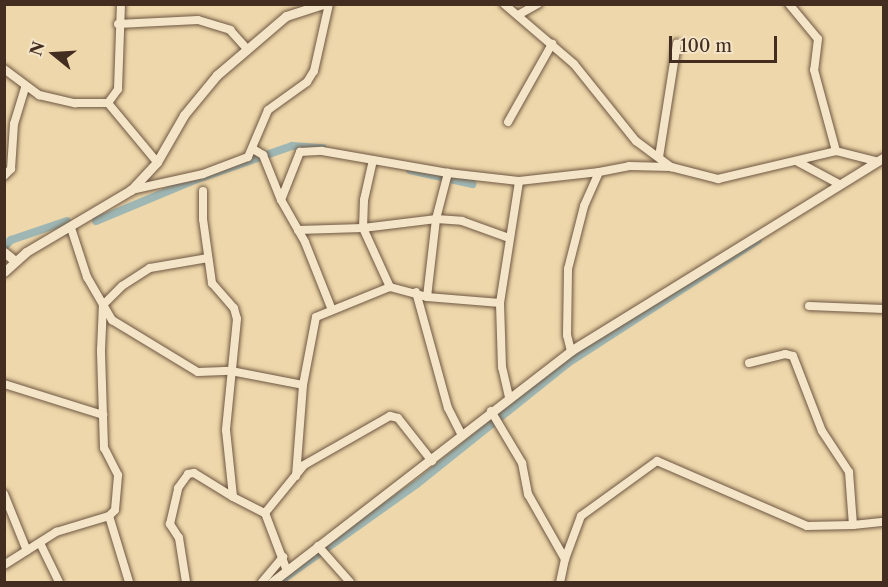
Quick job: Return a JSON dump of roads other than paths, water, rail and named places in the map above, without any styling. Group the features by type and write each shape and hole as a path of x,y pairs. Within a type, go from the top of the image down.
{"street":[{"path":"108,103 118,89 118,24 121,4"},
{"path":"4,272 9,256 71,228 131,190 157,162 195,99 246,48 286,16 323,4"},
{"path":"131,190 239,163 253,149 268,110 307,82 314,71 329,4"},
{"path":"504,4 574,64 636,141 671,167"},
{"path":"518,15 538,4"},
{"path":"789,4 818,39 814,70 836,151"},
{"path":"118,24 198,20 230,30 246,48"},
{"path":"659,157 677,43"},
{"path":"508,122 552,44"},
{"path":"4,69 25,87 75,103 108,103"},
{"path":"4,177 11,169 14,124 25,87"},
{"path":"108,103 157,162"},
{"path":"253,149 264,158 332,310"},
{"path":"281,200 300,152 322,152 448,173 519,181 599,172 629,166 671,167 718,179 798,162 836,151 879,159"},
{"path":"262,582 285,565 318,546 428,457 462,436 508,393 568,343 879,159"},
{"path":"373,160 364,200 363,228 390,286"},
{"path":"798,162 839,184"},
{"path":"568,343 568,269 584,206 599,172"},
{"path":"427,297 436,219 448,173"},
{"path":"508,393 500,303 519,181"},
{"path":"203,191 212,283 234,308 237,319 226,429 233,497"},
{"path":"298,230 363,228 436,219 462,221 509,238"},
{"path":"71,228 87,277 104,305 125,331 184,366 208,374 231,371 303,385"},
{"path":"4,565 56,532 109,516 115,510 118,475 104,448 104,305 122,286 150,268 208,258"},
{"path":"296,476 303,385 316,316 390,286 427,297 500,303"},
{"path":"416,292 448,408 462,436"},
{"path":"809,306 884,309"},
{"path":"749,363 785,354 797,361 822,431 849,472 853,525"},
{"path":"4,384 103,415"},
{"path":"491,411 522,463 528,494 565,559"},
{"path":"265,513 316,456 390,416 398,418 428,457"},
{"path":"560,582 565,559 580,516 657,461 807,526 884,522"},
{"path":"186,582 179,538 170,524 178,488 194,473 265,513 285,565"},
{"path":"4,494 27,551"},
{"path":"109,516 129,582"},
{"path":"40,543 59,582"},
{"path":"318,546 350,582"},
{"path":"272,582 285,565"}],"waterway":[{"path":"96,221 192,181 292,146 323,148"},
{"path":"410,170 472,184"},
{"path":"4,247 11,240 67,221"},
{"path":"279,582 417,484 568,363 758,240"}]}
